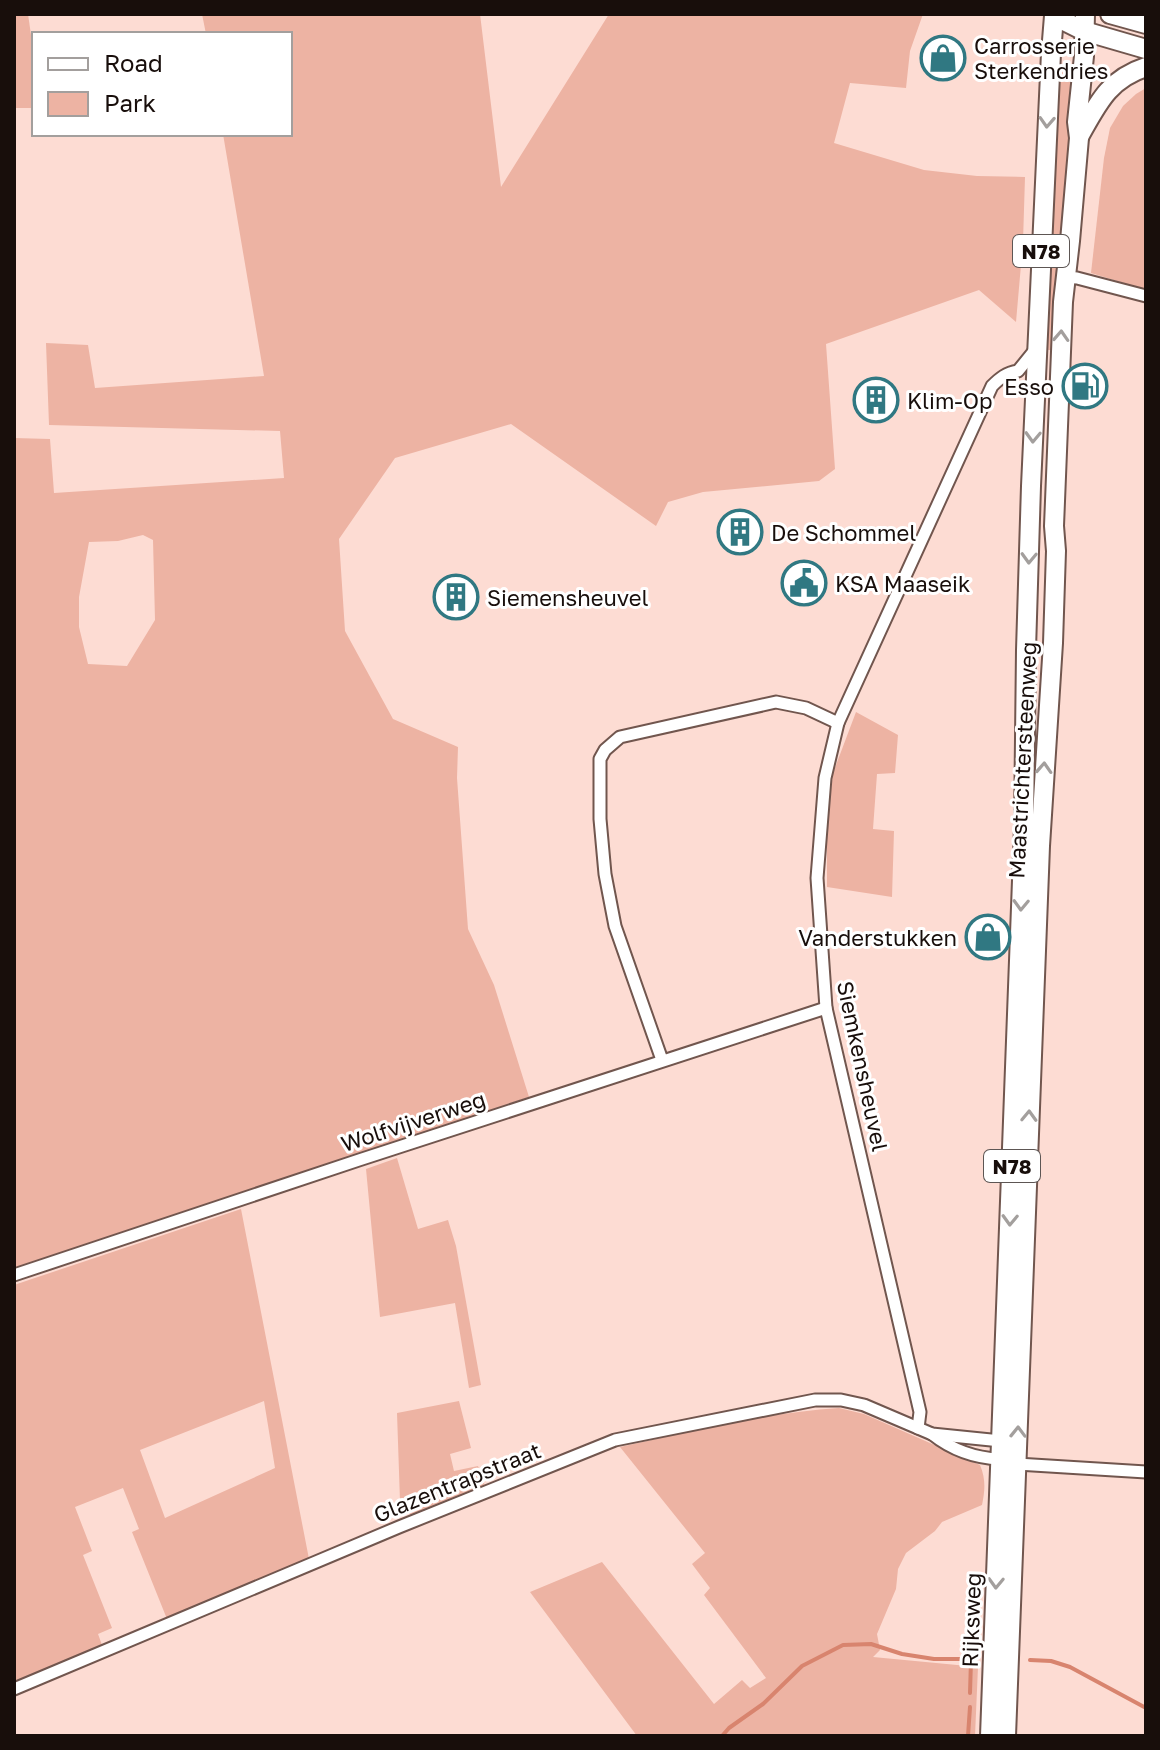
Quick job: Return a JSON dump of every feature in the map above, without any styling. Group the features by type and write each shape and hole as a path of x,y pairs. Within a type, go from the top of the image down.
{"main road":[{"path":"1110,14 1146,24"},
{"name":"N78","path":"1058,15 1146,49"},
{"name":"Maastrichtersteenweg","path":"1007,1507 1035,386 1058,15"},
{"name":"Maastrichtersteenweg","path":"1006,1454 1053,643 1058,385 1079,138 1077,122 1084,23"},
{"path":"1079,138 1112,86 1127,74 1146,67"},
{"path":"1027,630 1035,645 1053,643"},
{"name":"Rijksweg","path":"990,1736 1007,1507"},
{"name":"Rijksweg","path":"1006,1736 1007,1507"}],"street":[{"path":"1066,277 1146,296"},
{"name":"Siemkensheuvel","path":"918,1428 920,1412 826,1008 817,878 825,778 838,723 992,386 1000,378 1018,371 1037,348"},
{"path":"1018,371 1035,386"},
{"path":"662,1060 615,926 605,874 600,819 600,759 620,737 776,702 806,708 838,723"},
{"name":"Wolfvijverweg","path":"14,1275 826,1008"},
{"name":"Glazentrapstraat","path":"14,1689 615,1440 815,1400 841,1400 886,1413 932,1434 1006,1454"},
{"name":"Glazentrapstraat","path":"932,1434 946,1445 983,1458 1006,1454"},
{"path":"1006,1454 1146,1472"}],"green space":[{"path":"14,14 28,14 32,42 32,108 14,108"},
{"path":"202,14 480,14 501,187 609,14 923,14 910,51 906,88 850,83 834,143 924,170 1025,177 1016,322 979,290 826,344 835,469 819,481 703,492 668,502 656,526 511,424 395,458 339,539 345,631 393,719 458,747 457,778 468,929 494,985 529,1097 14,1271 14,438 50,439 54,493 284,478 280,431 49,425 46,343 88,345 95,388 264,376 223,136 292,136 292,32 206,32","holes":["143,535 153,540 155,620 127,666 88,664 79,627 79,597 89,542 118,541"]},
{"path":"1054,64 1078,65 1052,350 1047,350"},
{"path":"1146,88 1146,290 1091,273 1110,128 1123,106"},
{"path":"856,712 898,735 895,773 877,774 873,829 894,831 892,897 827,887 827,821 833,773"},
{"path":"397,1158 418,1229 448,1220 456,1246 481,1385 469,1388 455,1303 380,1317 366,1169"},
{"path":"241,1209 309,1559 167,1619 132,1532 139,1529 123,1488 75,1507 92,1551 83,1555 112,1628 98,1634 102,1645 20,1681 14,1679 14,1285","holes":["264,1401 275,1468 165,1518 140,1450"]},
{"path":"459,1401 471,1448 450,1454 454,1471 478,1466 485,1486 416,1515 408,1514 400,1501 397,1413"},
{"path":"839,1408 864,1414 980,1465 984,1485 982,1505 942,1522 906,1553 898,1569 896,1589 877,1634 880,1650 873,1657 978,1667 975,1736 637,1736 530,1592 602,1562 714,1704 742,1680 750,1688 766,1678 704,1595 710,1588 692,1564 705,1553 620,1447 756,1418"}],"waterway":[{"path":"722,1736 763,1704 802,1666 843,1645 871,1644 902,1654 934,1659 974,1659"},
{"path":"970,1693 971,1660"},
{"path":"1030,1660 1051,1661 1070,1667 1146,1708"},
{"path":"968,1736 970,1707"}],"place":[{"name":"Carrosserie Sterkendries","path":"943,58"},
{"name":"Esso","path":"1085,386"},
{"name":"Klim-Op","path":"876,400"},
{"name":"De Schommel","path":"740,532"},
{"name":"KSA Maaseik","path":"804,583"},
{"name":"Siemensheuvel","path":"456,597"},
{"name":"Vanderstukken","path":"988,937"}]}
